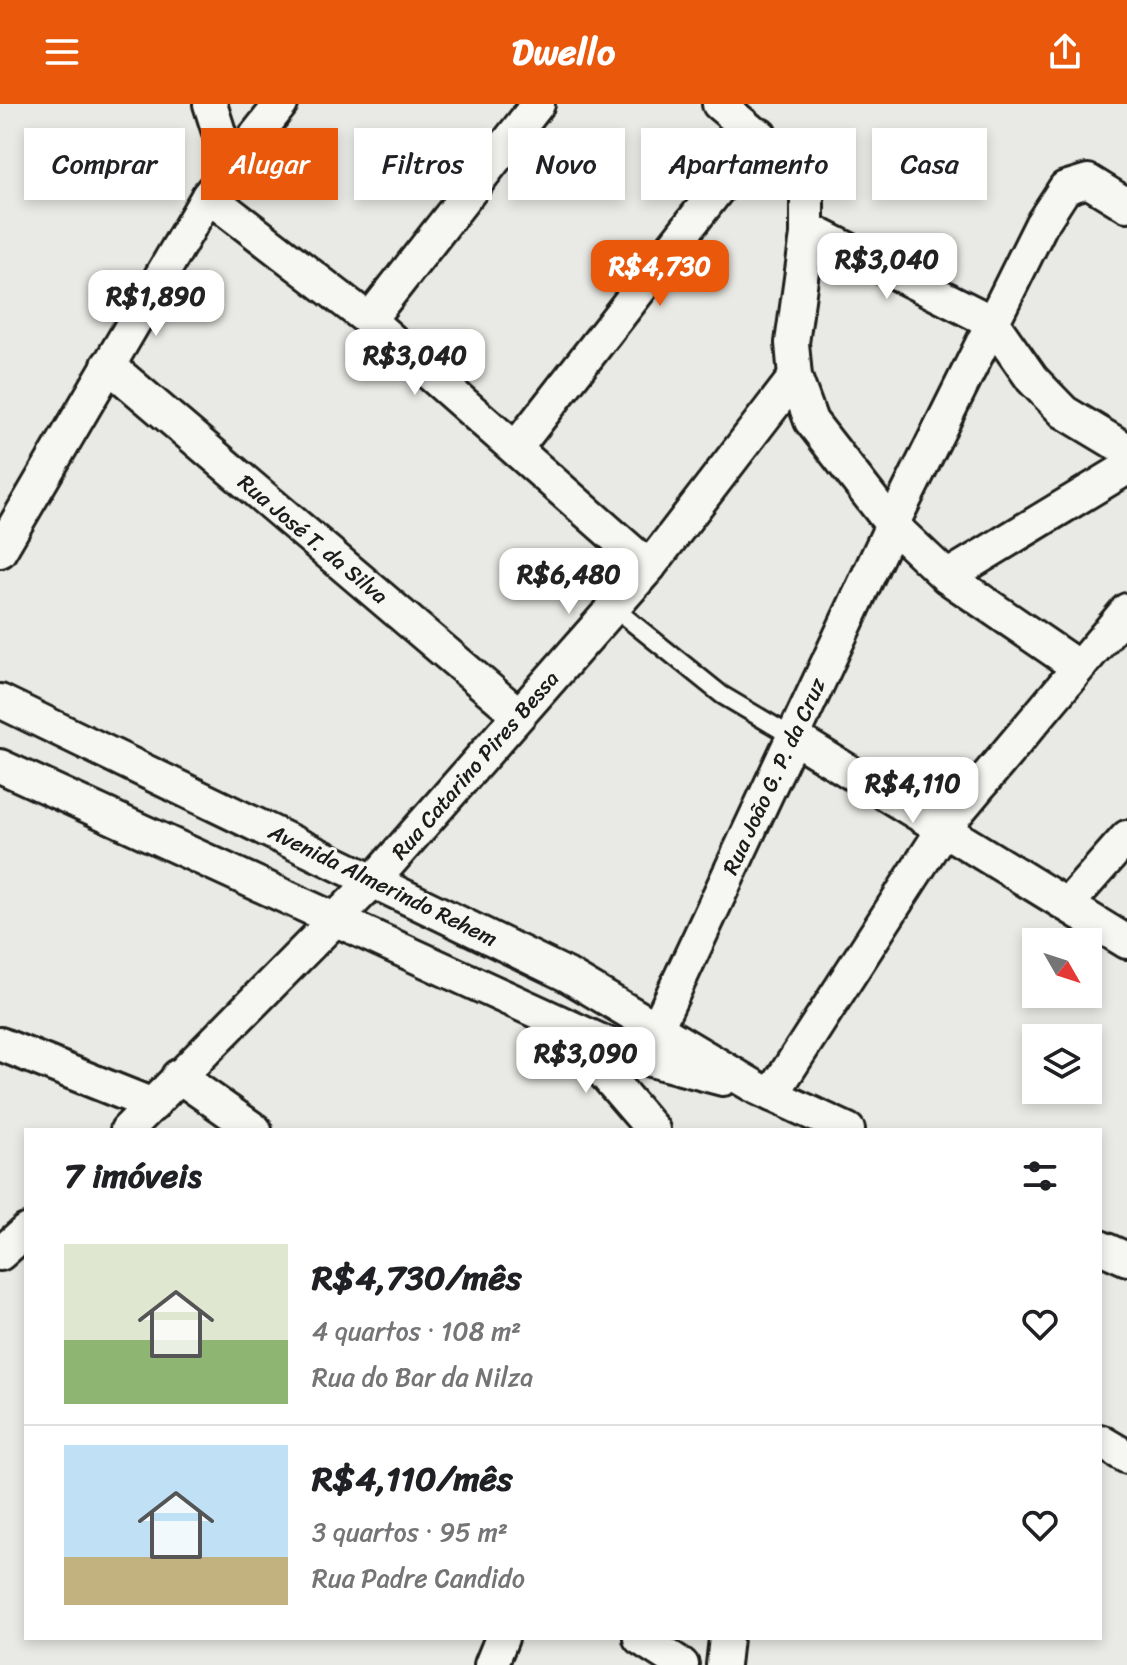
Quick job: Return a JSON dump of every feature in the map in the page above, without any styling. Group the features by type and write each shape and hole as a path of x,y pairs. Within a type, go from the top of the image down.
{"street":[{"path":"210,104 218,128"},
{"path":"262,128 281,104"},
{"path":"369,320 538,104"},
{"path":"719,104 751,128"},
{"name":"Rua João G. P. da Cruz","path":"643,1058 892,525 1041,225 1065,188 1088,181 1127,205"},
{"path":"0,551 206,200"},
{"path":"213,200 369,320 649,567"},
{"path":"516,448 709,200"},
{"path":"808,200 808,229 792,343 795,377 811,421 892,525 947,577 1078,667"},
{"path":"808,229 992,322 1032,379 1064,412 1127,450"},
{"name":"Rua José T. da Silva","path":"108,365 518,714"},
{"name":"Rua Catarino Pires Bessa","path":"129,1128 374,880 649,567 795,377"},
{"path":"947,577 1127,468"},
{"path":"765,1091 944,828 1127,610"},
{"name":"Avenida Almerindo Rehem","path":"0,701 567,975 765,1091 844,1128"},
{"path":"793,737 1127,942"},
{"name":"Avenida Almerindo Rehem","path":"0,766 335,921 643,1058 765,1091"},
{"path":"1067,905 1127,837"},
{"path":"561,1023 651,1128"},
{"path":"0,1044 153,1105"},
{"path":"178,1076 252,1128"},
{"path":"0,1254 24,1233"},
{"path":"1102,1248 1127,1259"},
{"path":"1102,1442 1127,1457"},
{"path":"491,1665 501,1640"},
{"path":"643,1640 682,1665"},
{"path":"723,1665 726,1640"}],"lane":[{"path":"614,608 722,695 793,737"}]}
